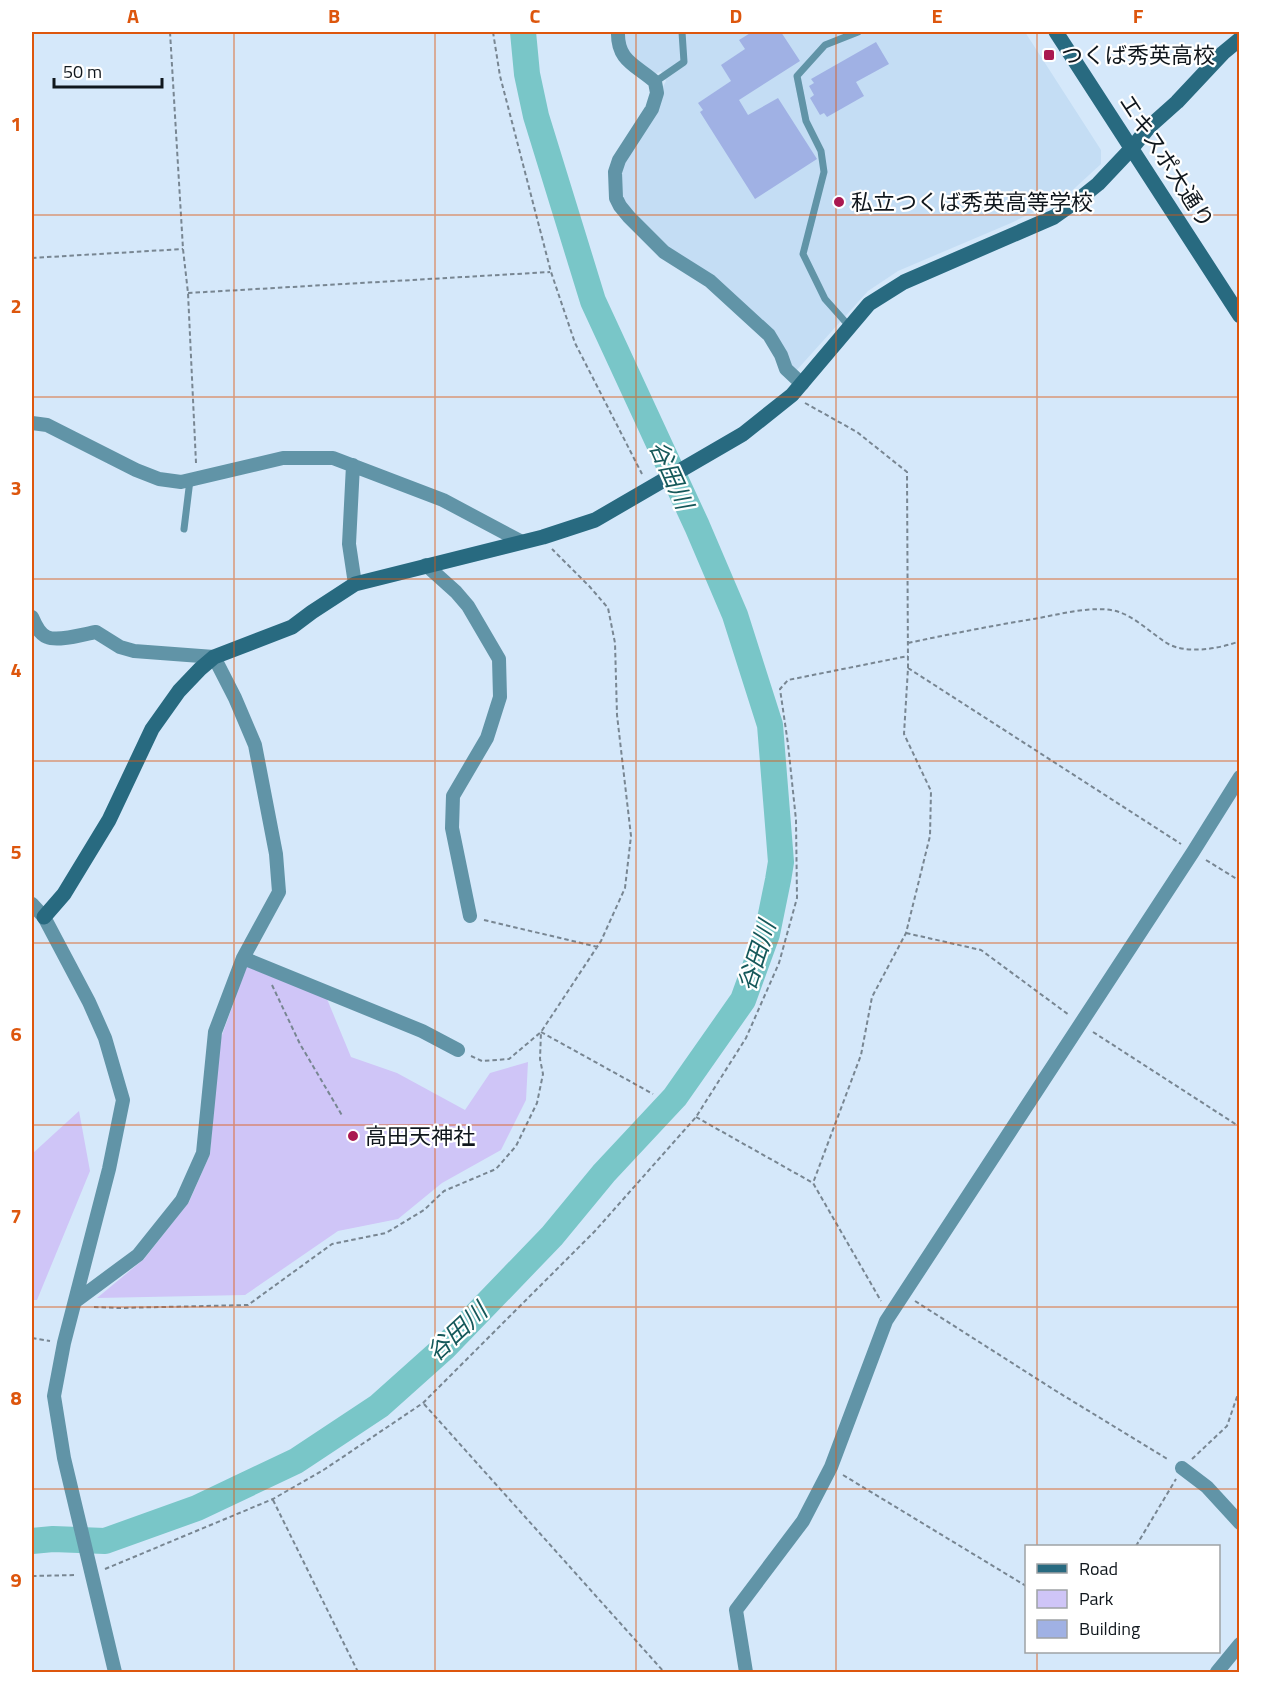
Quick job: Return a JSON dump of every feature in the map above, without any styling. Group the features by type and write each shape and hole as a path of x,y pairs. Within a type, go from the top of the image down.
{"street":[{"path":"618,32 621,54 655,82 657,93 652,109 619,160 615,172 616,198 620,206 664,252 710,281 769,335 797,389"},
{"name":"エキスポ大通り","path":"1056,32 1239,316"},
{"path":"38,921 64,894 109,820 152,729 179,691 214,657 292,627 355,584 543,537 595,520 743,434 797,389 869,304 904,282 1054,217 1078,200 1098,184 1149,127 1239,39"},
{"path":"32,423 47,425 136,470 159,479 181,482 283,458 333,458 443,500 520,542"},
{"path":"353,465 349,544 355,584"},
{"path":"426,565 468,606 499,659 500,697 487,738 453,796 452,828 470,916"},
{"path":"32,618 45,637 55,639 96,632 120,647 134,651 214,657"},
{"path":"75,1304 138,1255 182,1200 203,1153 215,1032 243,958 279,892 276,854 255,745 214,657"},
{"path":"746,1672 736,1610 803,1521 831,1467 886,1321 1193,852 1239,777"},
{"path":"32,904 38,921 93,1011 105,1038 123,1100 109,1169 64,1342 54,1396 64,1458 115,1672"},
{"path":"243,958 422,1031 458,1050"},
{"path":"1182,1468 1207,1487 1239,1523"},
{"path":"1217,1672 1239,1644"}],"lane":[{"path":"655,82 684,63 682,32"},
{"path":"850,327 825,299 803,254 824,172 820,151 806,121 797,76 825,45 858,32"},
{"path":"184,529 194,479"}],"path":[{"path":"170,32 183,249 188,293 194,479"},
{"path":"493,32 500,76 551,272 575,342 649,488"},
{"path":"32,258 183,249"},
{"path":"188,293 551,272"},
{"path":"797,389 857,432 906,472 908,668 904,734 931,791 930,836 906,933 872,997 861,1055 813,1183"},
{"path":"458,1050 482,1060 509,1059 541,1032 598,947 625,888 631,836 617,715 615,643 608,608 555,553 543,537"},
{"path":"908,643 1003,624 1103,609 1131,617 1168,644 1186,650 1228,645 1239,641"},
{"path":"32,1576 91,1572 273,1499 325,1469 423,1403 595,1232 696,1117 746,1038 779,963 797,898 796,820 780,689 788,680 908,656"},
{"path":"908,668 1239,881"},
{"path":"470,916 598,947"},
{"path":"906,933 981,950 1081,1024 1239,1127"},
{"path":"263,966 300,1044 344,1117"},
{"path":"75,1304 119,1308 248,1305 332,1244 387,1233 424,1210 444,1191 496,1168 516,1146 537,1102 543,1074 540,1059 541,1032"},
{"path":"541,1032 653,1094"},
{"path":"696,1117 813,1183 885,1306 886,1321"},
{"path":"904,1294 1182,1468"},
{"path":"32,1338 64,1342"},
{"path":"1137,1545 1182,1468 1227,1426 1239,1388"},
{"path":"423,1403 664,1672"},
{"path":"831,1467 1025,1585"},
{"path":"273,1499 358,1672"}],"shaded area":[{"name":"私立つくば秀英高等学校","path":"624,32 1025,32 1101,150 1101,164 1065,197 1011,223 898,271 868,291 795,372 782,346 666,247 626,207 620,197 621,166 666,81 661,71 654,75 624,48"}],"green space":[{"path":"243,965 327,999 351,1057 397,1073 465,1110 490,1073 528,1062 526,1100 501,1150 442,1183 398,1219 338,1231 245,1295 97,1298 144,1259 189,1202 210,1154 219,1043 234,1002"},
{"path":"79,1111 90,1171 37,1300 32,1300 32,1154"}],"building":[{"path":"752,32 781,32 800,61 739,100 748,115 778,98 817,159 755,199 700,112 703,110 698,103 731,81 721,65 745,49 739,40"},
{"path":"876,42 889,64 856,82 864,96 827,117 824,113 820,115 810,98 814,95 809,86 814,83 811,79"}],"waterway":[{"name":"谷田川","path":"32,1541 53,1539 105,1541 197,1508 296,1461 379,1406 445,1347 552,1236 604,1173 675,1097 743,1000 767,934 781,862 770,725 735,615 697,526 593,301 536,116 527,74 523,32"}],"place":[{"name":"つくば秀英高校","path":"1049,55"},
{"name":"私立つくば秀英高等学校","path":"839,202"},
{"name":"高田天神社","path":"353,1136"}]}
